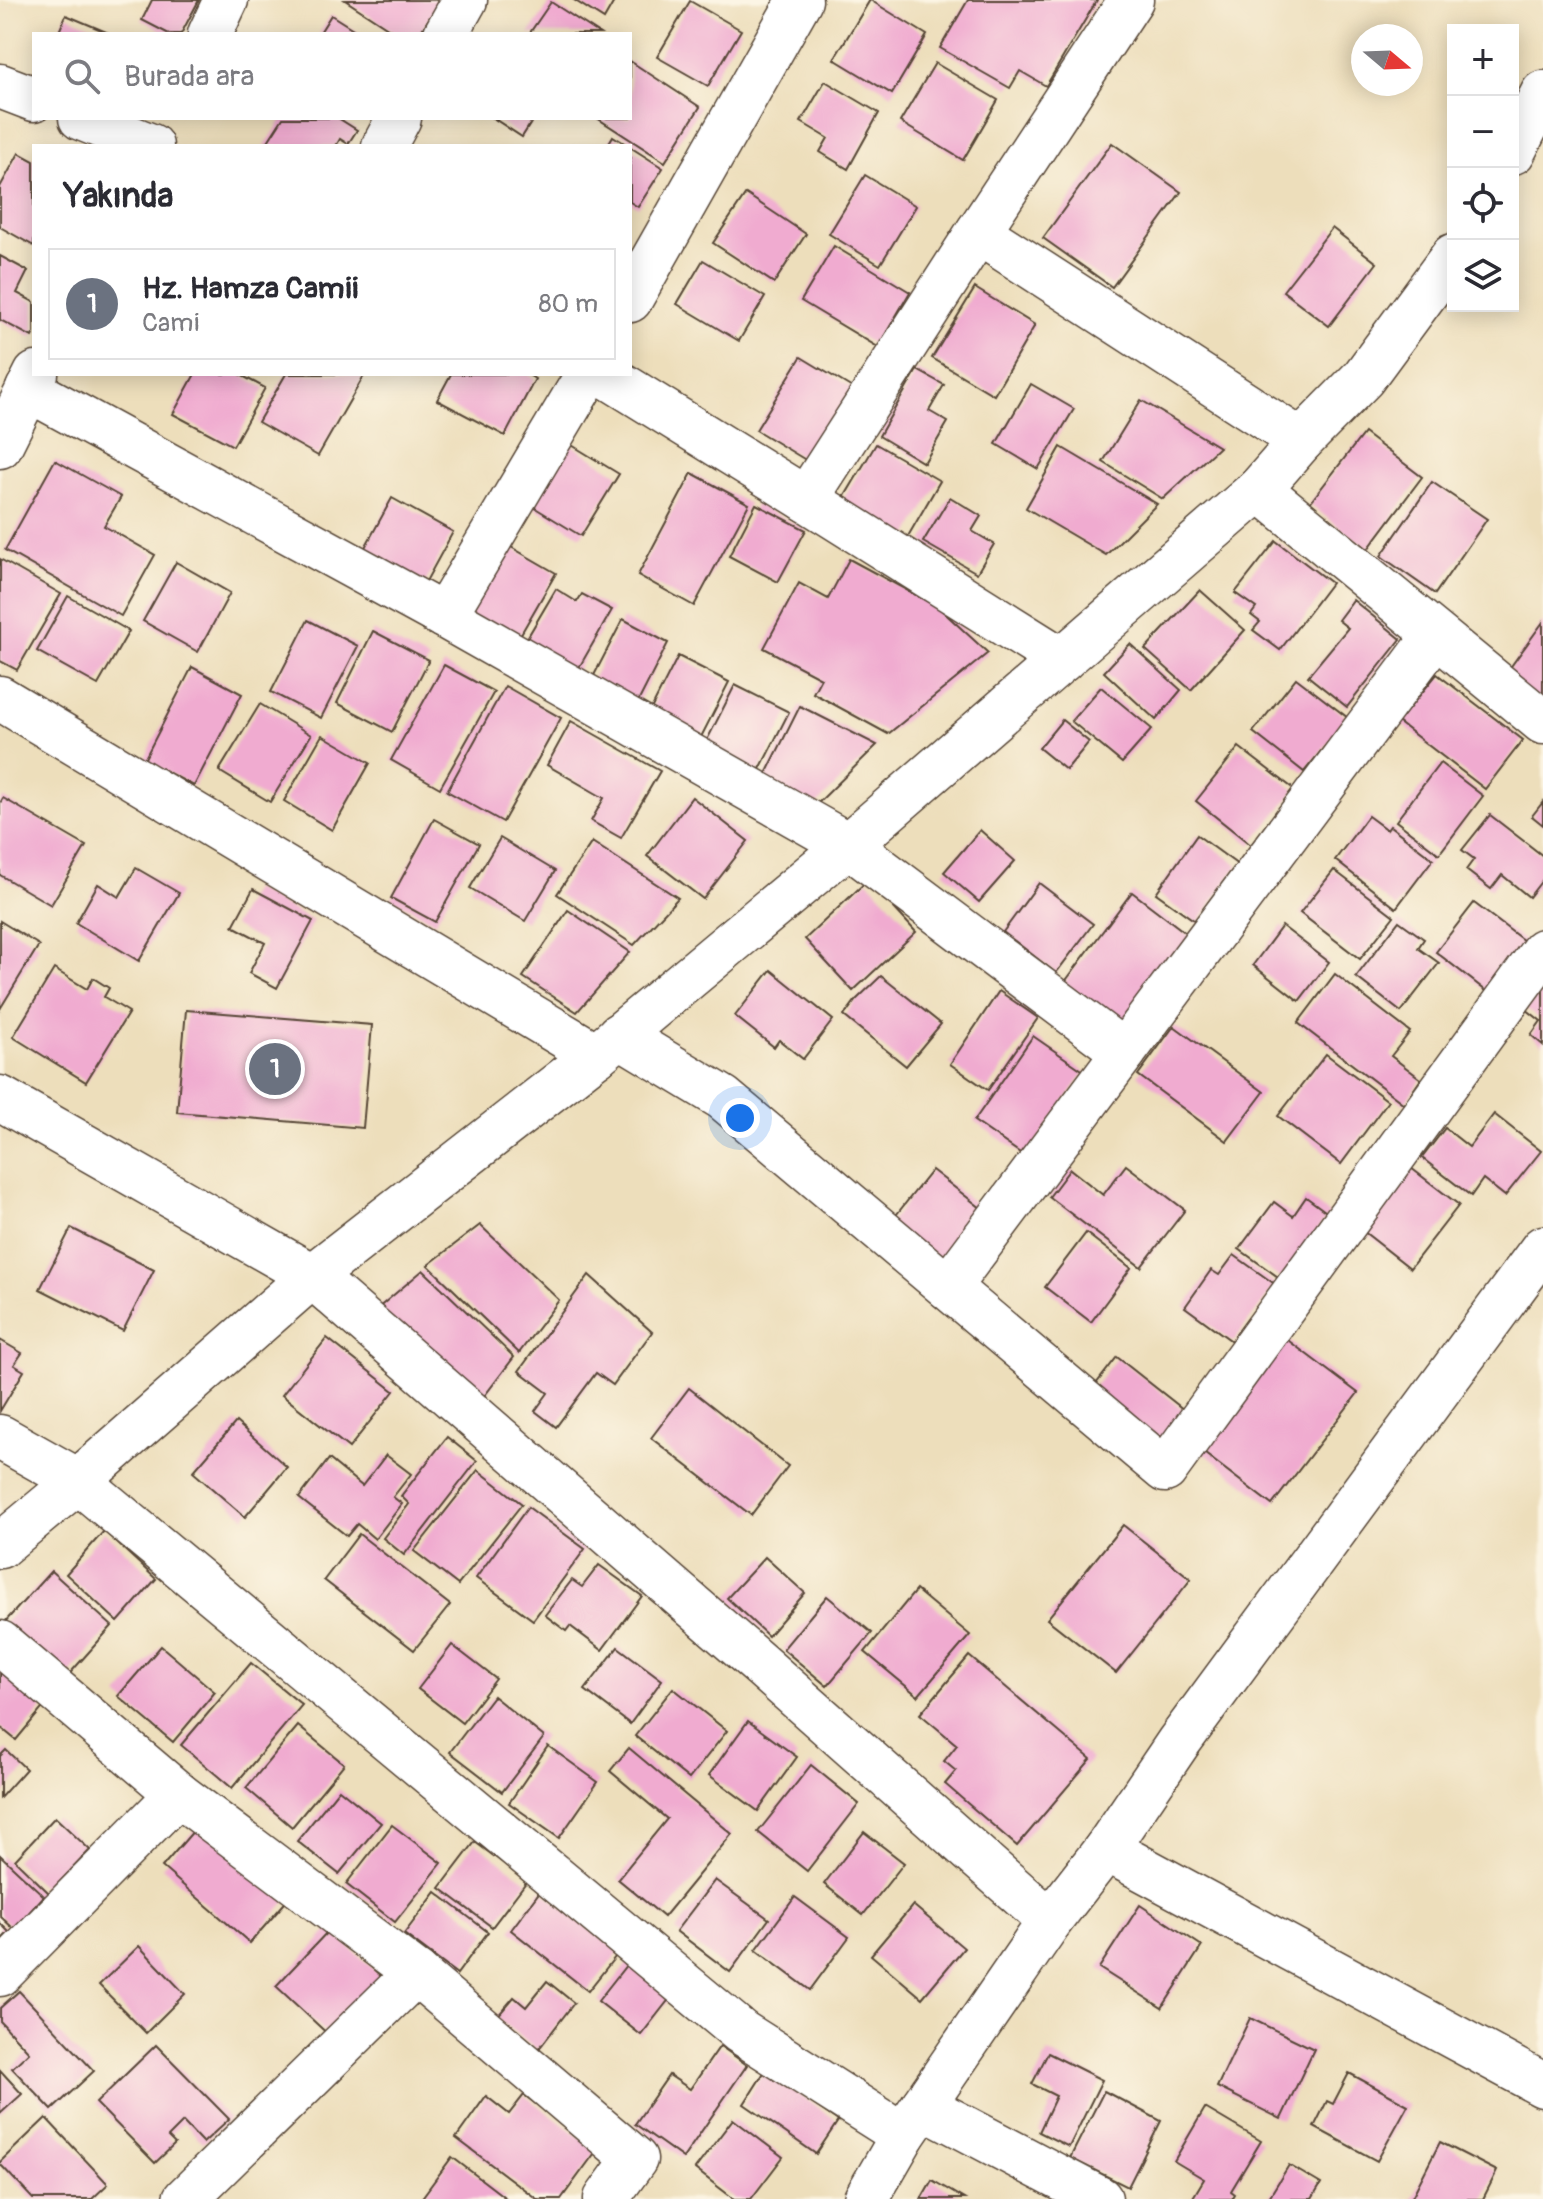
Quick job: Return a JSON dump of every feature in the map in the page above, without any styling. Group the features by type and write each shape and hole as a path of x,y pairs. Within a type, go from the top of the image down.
{"street":[{"path":"211,32 226,0"},
{"path":"447,32 465,0"},
{"path":"632,296 800,0"},
{"path":"806,499 1131,0"},
{"path":"0,86 32,98"},
{"path":"1519,140 1543,93"},
{"path":"86,120 149,144"},
{"path":"155,144 169,120"},
{"path":"385,144 398,120"},
{"path":"978,232 1301,441"},
{"path":"0,1546 312,1276 608,1045 848,845 1259,489 1363,378 1447,264"},
{"path":"444,616 587,376"},
{"path":"607,376 1062,660"},
{"path":"0,446 32,382 848,845 1124,1052"},
{"path":"1259,489 1543,722"},
{"path":"948,1287 1436,635"},
{"path":"0,698 608,1045 723,1098 1165,1470 1543,951"},
{"path":"0,1098 312,1276 1050,1921"},
{"path":"866,2199 913,2121 1050,1921 1106,1849 1178,1743 1543,1248"},
{"path":"0,1437 78,1481 741,2032 913,2121 1100,2199"},
{"path":"0,1643 178,1794 416,1973 635,2159 606,2199"},
{"path":"0,1974 178,1794"},
{"path":"1106,1849 1543,2085"},
{"path":"185,2199 416,1973"}],"building":[{"path":"152,0 199,0 182,32 165,32 142,20"},
{"path":"345,0 441,0 420,32 394,32"},
{"path":"574,0 615,0 604,19"},
{"path":"870,0 927,35 892,94 834,59"},
{"path":"968,0 1097,0 1046,86 1020,71 1010,88 940,48"},
{"path":"690,1 741,30 708,86 657,57"},
{"path":"551,2 597,32 530,32"},
{"path":"66,15 106,32 59,32"},
{"path":"331,15 358,32 320,32"},
{"path":"632,62 700,107 665,162 600,120 632,120"},
{"path":"935,63 998,100 963,160 900,122"},
{"path":"825,81 879,113 848,169 820,152 828,138 801,122"},
{"path":"282,120 341,120 357,130 348,144 340,139 337,144 266,144"},
{"path":"496,120 533,120 522,137"},
{"path":"613,136 626,144 608,144"},
{"path":"1112,143 1181,192 1112,287 1043,238"},
{"path":"632,148 663,168 638,207 632,203"},
{"path":"19,153 32,160 32,245 0,227 0,187"},
{"path":"865,175 916,206 880,265 829,234"},
{"path":"746,194 806,234 774,283 713,243"},
{"path":"1332,228 1377,263 1329,326 1283,291"},
{"path":"834,246 910,292 878,347 801,301"},
{"path":"0,256 28,271 17,293 32,301 32,337 0,320"},
{"path":"703,260 765,297 739,341 677,304"},
{"path":"975,288 1035,325 994,395 932,358"},
{"path":"801,357 859,392 814,465 756,430"},
{"path":"917,370 944,385 929,411 948,422 924,463 879,436"},
{"path":"194,376 243,376 265,388 233,446 173,414"},
{"path":"285,376 364,376 318,456 258,422"},
{"path":"450,376 530,376 535,379 505,436 437,400"},
{"path":"1031,384 1074,409 1038,469 996,444"},
{"path":"1141,400 1219,447 1163,499 1103,462"},
{"path":"1364,433 1422,477 1368,549 1309,504"},
{"path":"570,444 619,474 581,536 532,506"},
{"path":"876,444 940,481 907,538 842,501"},
{"path":"1061,447 1157,504 1106,555 1026,508"},
{"path":"55,460 121,497 104,526 155,555 121,616 5,550"},
{"path":"692,473 749,504 694,606 638,575"},
{"path":"1432,482 1487,519 1435,594 1381,556"},
{"path":"950,497 981,516 972,531 994,544 977,573 923,542"},
{"path":"392,498 453,532 424,585 363,551"},
{"path":"756,504 806,530 778,582 729,556"},
{"path":"499,540 556,573 514,646 457,613"},
{"path":"1276,541 1331,583 1280,650 1253,630 1260,622 1251,615 1256,608 1235,593"},
{"path":"0,559 61,594 17,670 0,661"},
{"path":"849,559 938,607 988,653 888,734 813,693 821,678 764,648 799,583 828,599"},
{"path":"176,562 230,593 198,652 143,621"},
{"path":"556,589 577,602 582,594 612,610 572,680 520,650"},
{"path":"1200,590 1245,630 1191,690 1145,649"},
{"path":"68,596 129,631 98,685 37,651"},
{"path":"1353,600 1401,639 1347,707 1308,676 1348,628 1338,620"},
{"path":"623,619 668,643 635,708 589,685"},
{"path":"308,620 358,646 321,718 271,692"},
{"path":"1543,622 1543,704 1504,676"},
{"path":"373,631 429,660 392,732 337,703"},
{"path":"1130,644 1181,690 1156,720 1104,672"},
{"path":"678,656 729,682 696,747 645,721"},
{"path":"444,665 494,692 440,788 391,760"},
{"path":"192,667 242,694 194,786 144,760"},
{"path":"1437,674 1523,740 1485,789 1398,722"},
{"path":"1296,678 1348,718 1304,772 1253,732"},
{"path":"735,685 789,712 756,777 702,750"},
{"path":"505,686 561,718 503,822 447,791"},
{"path":"1101,687 1152,729 1122,763 1071,721"},
{"path":"260,704 311,735 270,802 219,771"},
{"path":"800,706 877,745 815,806 763,780"},
{"path":"1062,720 1089,742 1066,770 1039,748"},
{"path":"571,721 660,771 621,838 591,821 604,798 547,765"},
{"path":"322,735 370,763 332,830 284,801"},
{"path":"1239,747 1295,790 1251,845 1196,801"},
{"path":"1440,763 1483,796 1439,854 1396,821"},
{"path":"692,797 748,841 703,899 647,856"},
{"path":"3,798 86,846 51,905 0,875 0,803"},
{"path":"1543,802 1543,825 1532,816"},
{"path":"1490,815 1543,856 1543,879 1529,897 1502,875 1491,889 1466,870 1474,859 1462,850"},
{"path":"1368,816 1387,830 1390,826 1433,859 1396,908 1335,860"},
{"path":"434,819 479,844 435,922 391,898"},
{"path":"980,830 1015,861 979,902 944,872"},
{"path":"1197,835 1238,865 1198,923 1156,893"},
{"path":"500,838 555,871 525,921 470,888"},
{"path":"592,842 678,898 634,945 557,894"},
{"path":"136,868 179,893 139,961 76,923 98,884 119,897"},
{"path":"1334,870 1394,916 1360,959 1300,913"},
{"path":"868,880 916,932 853,991 805,939"},
{"path":"1039,883 1093,924 1056,973 1003,932"},
{"path":"253,889 313,921 277,988 249,973 265,943 233,926"},
{"path":"1132,892 1191,937 1123,1027 1064,983"},
{"path":"1474,903 1528,944 1490,994 1436,952"},
{"path":"568,910 630,952 577,1012 523,977"},
{"path":"0,921 39,945 0,1009"},
{"path":"1399,921 1424,939 1418,948 1439,963 1401,1012 1356,977"},
{"path":"1282,926 1329,962 1299,1001 1253,965"},
{"path":"54,969 87,989 93,978 109,988 104,997 129,1012 86,1082 13,1037"},
{"path":"771,970 833,1020 803,1059 779,1040 774,1047 735,1016"},
{"path":"1335,974 1410,1032 1391,1056 1421,1079 1404,1104 1298,1023"},
{"path":"881,976 941,1024 906,1066 844,1016"},
{"path":"1543,988 1543,1045 1531,1035 1541,1021 1526,1009"},
{"path":"999,991 1038,1018 988,1090 950,1064"},
{"path":"186,1010 372,1025 363,1128 177,1112"},
{"path":"1174,1026 1264,1092 1227,1141 1138,1075"},
{"path":"1033,1036 1085,1072 1026,1157 974,1121"},
{"path":"1326,1054 1388,1101 1341,1164 1278,1116"},
{"path":"1494,1114 1541,1151 1505,1196 1483,1179 1471,1196 1422,1158 1445,1128 1469,1147"},
{"path":"1126,1165 1185,1210 1141,1267 1049,1197 1070,1169 1103,1195"},
{"path":"1411,1168 1459,1205 1410,1268 1363,1231"},
{"path":"932,1170 986,1212 943,1265 889,1224"},
{"path":"1306,1197 1329,1214 1281,1279 1239,1249 1274,1202 1293,1216"},
{"path":"480,1225 559,1300 519,1353 428,1265"},
{"path":"71,1228 154,1270 123,1331 40,1289"},
{"path":"1086,1233 1131,1268 1091,1322 1045,1287"},
{"path":"1234,1255 1276,1285 1233,1342 1185,1307 1211,1270 1219,1275"},
{"path":"423,1270 514,1357 482,1399 377,1309"},
{"path":"589,1275 652,1332 613,1385 596,1373 556,1427 535,1411 548,1393 519,1371"},
{"path":"327,1338 394,1391 349,1448 282,1395"},
{"path":"1285,1338 1358,1393 1272,1505 1200,1450"},
{"path":"0,1340 22,1353 14,1365 24,1371 0,1411"},
{"path":"1117,1357 1184,1410 1156,1446 1089,1393"},
{"path":"689,1388 788,1466 751,1515 651,1438"},
{"path":"236,1422 287,1467 245,1517 193,1472"},
{"path":"447,1437 477,1461 404,1555 383,1538 409,1504 401,1496"},
{"path":"386,1455 411,1474 393,1497 402,1504 375,1539 357,1524 347,1536 299,1498 329,1459 362,1486"},
{"path":"478,1470 522,1504 458,1585 414,1551"},
{"path":"528,1507 585,1549 533,1620 476,1578"},
{"path":"1123,1525 1191,1579 1116,1673 1047,1619"},
{"path":"104,1531 156,1579 118,1622 66,1574"},
{"path":"359,1534 450,1605 414,1650 324,1580"},
{"path":"765,1557 805,1593 768,1636 727,1598"},
{"path":"599,1565 642,1596 602,1650 570,1626 566,1631 545,1615 572,1580 582,1587"},
{"path":"51,1571 112,1626 64,1680 3,1624"},
{"path":"916,1590 970,1635 918,1696 865,1652"},
{"path":"827,1596 872,1633 827,1686 783,1649"},
{"path":"452,1645 496,1679 462,1723 418,1689"},
{"path":"161,1646 215,1692 173,1742 118,1696"},
{"path":"618,1647 662,1680 630,1724 585,1690"},
{"path":"969,1656 1091,1759 1017,1846 945,1784 956,1771 944,1761 957,1745 920,1714"},
{"path":"251,1663 302,1705 232,1788 181,1745"},
{"path":"0,1666 46,1704 16,1740 0,1727"},
{"path":"673,1688 727,1731 689,1779 635,1736"},
{"path":"493,1696 544,1737 502,1792 450,1752"},
{"path":"748,1721 797,1757 758,1811 709,1775"},
{"path":"298,1726 344,1764 292,1827 246,1788"},
{"path":"548,1746 598,1782 559,1838 509,1803"},
{"path":"629,1748 732,1834 664,1917 618,1879 667,1819 610,1771"},
{"path":"6,1750 26,1769 0,1798 0,1756"},
{"path":"811,1765 859,1804 807,1871 758,1832"},
{"path":"339,1789 381,1823 339,1874 297,1841"},
{"path":"55,1817 90,1850 49,1893 15,1860"},
{"path":"202,1821 290,1897 250,1943 162,1867"},
{"path":"392,1825 442,1863 395,1922 346,1884"},
{"path":"864,1832 904,1863 863,1915 824,1884"},
{"path":"475,1842 527,1881 492,1927 440,1888"},
{"path":"0,1855 44,1896 14,1929 0,1916"},
{"path":"715,1880 769,1919 730,1972 676,1931"},
{"path":"541,1890 619,1952 588,1991 511,1930"},
{"path":"436,1892 488,1932 457,1974 404,1934"},
{"path":"795,1897 849,1937 810,1990 756,1950"},
{"path":"913,1905 964,1948 922,1998 871,1955"},
{"path":"1140,1905 1202,1946 1162,2008 1099,1968"},
{"path":"0,1923 9,1932 0,1941"},
{"path":"330,1929 385,1980 332,2038 276,1986"},
{"path":"139,1946 185,1994 146,2033 99,1985"},
{"path":"631,1959 674,1993 641,2035 598,2001"},
{"path":"547,1981 574,2003 538,2050 496,2018 514,1997 526,2007"},
{"path":"19,1991 94,2071 52,2110 12,2068 29,2052 0,2021 0,2008"},
{"path":"1250,2018 1314,2049 1281,2119 1217,2087"},
{"path":"156,2045 229,2119 203,2143 183,2122 168,2137 175,2144 155,2163 96,2103"},
{"path":"720,2046 747,2065 683,2158 635,2124 669,2075 690,2089"},
{"path":"1048,2053 1102,2080 1069,2147 1039,2132 1056,2096 1032,2084"},
{"path":"0,2070 22,2094 0,2114"},
{"path":"765,2071 838,2121 816,2154 744,2104"},
{"path":"1349,2073 1408,2105 1377,2161 1314,2127 1327,2101 1333,2104"},
{"path":"1104,2091 1161,2121 1128,2187 1070,2158"},
{"path":"524,2095 597,2150 561,2199 537,2199 456,2138 486,2096 509,2114"},
{"path":"1205,2108 1261,2141 1231,2191 1235,2194 1232,2199 1192,2199 1204,2179 1174,2161"},
{"path":"46,2118 108,2184 92,2199 33,2199 0,2164"},
{"path":"733,2119 783,2157 751,2199 734,2199 695,2169"},
{"path":"1440,2142 1497,2171 1483,2199 1411,2199"},
{"path":"452,2157 507,2199 421,2199"},
{"path":"1289,2165 1321,2184 1312,2199 1268,2199"},
{"path":"932,2180 964,2199 921,2199"}],"place":[{"name":"Hz. Hamza Camii","path":"275,1069"}]}
